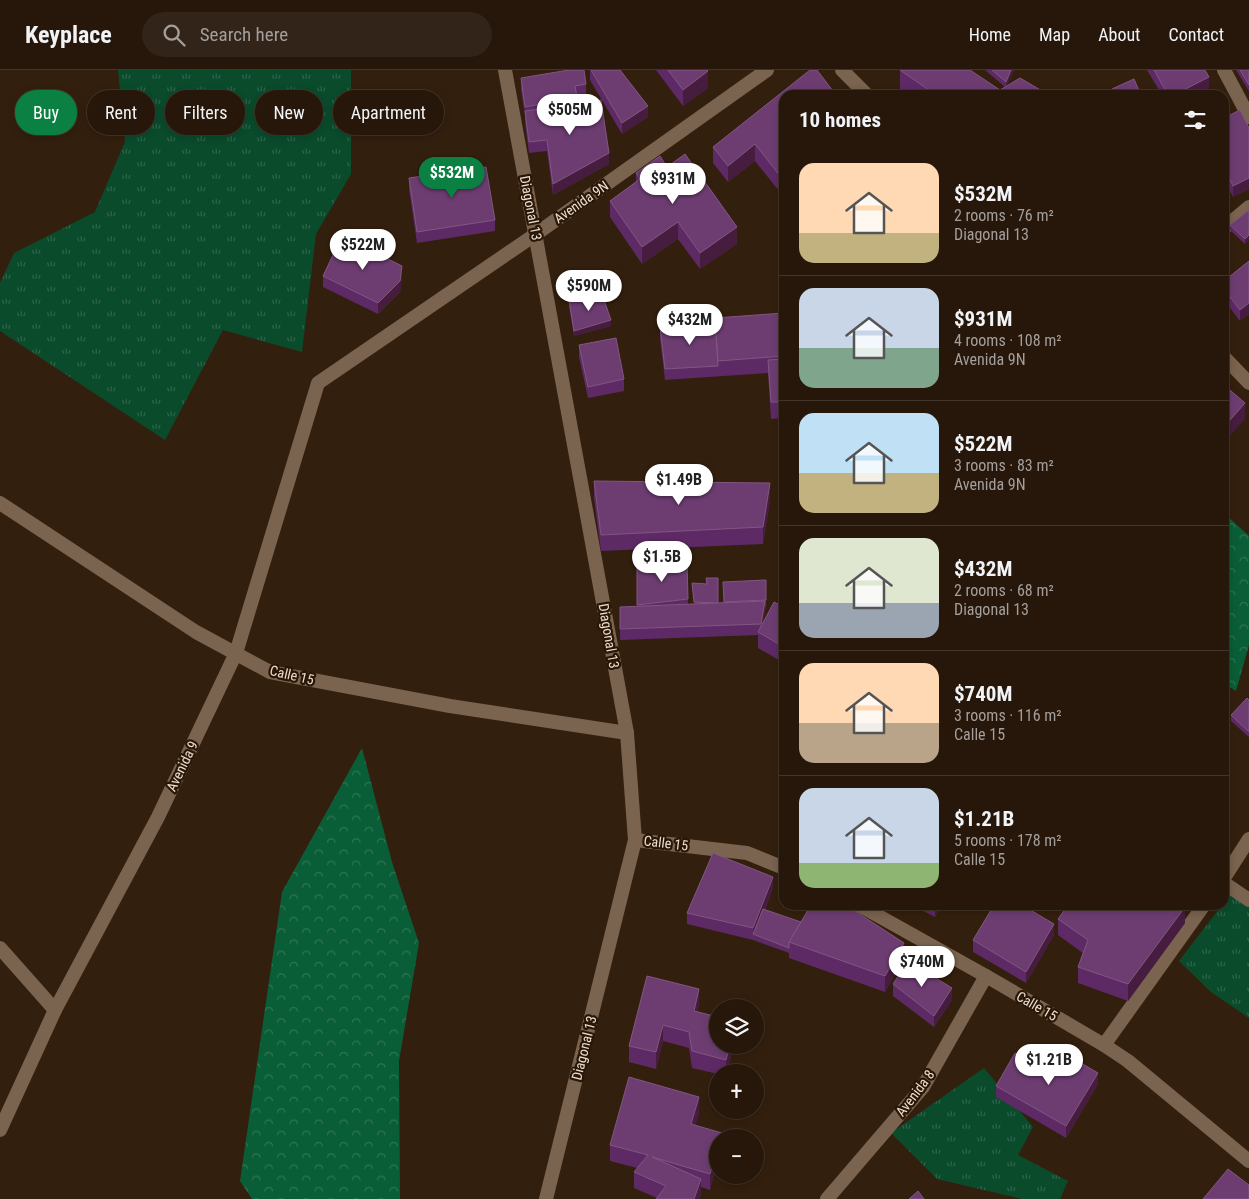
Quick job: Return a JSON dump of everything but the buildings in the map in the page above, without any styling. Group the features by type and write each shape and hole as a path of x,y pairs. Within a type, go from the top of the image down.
{"street":[{"name":"Diagonal 13","path":"505,70 627,733 635,840 546,1199"},
{"name":"Avenida 9N","path":"318,383 536,234 767,70"},
{"path":"842,70 862,90"},
{"path":"1224,70 1249,117"},
{"path":"1229,224 1249,207"},
{"path":"1229,363 1249,383"},
{"name":"Avenida 9","path":"0,1130 55,1010 158,817 236,653 318,383"},
{"name":"Calle 15","path":"0,503 196,632 270,672 450,706 627,733"},
{"path":"1229,870 1249,839"},
{"name":"Calle 15","path":"635,840 747,853 779,866"},
{"path":"1229,886 1249,900"},
{"name":"Calle 15","path":"869,910 1104,1045 1128,1061 1249,1162"},
{"path":"1104,1045 1200,910"},
{"path":"0,948 55,1010"},
{"name":"Avenida 8","path":"827,1199 923,1088 986,976"}],"green space":[{"path":"118,70 351,70 351,90 333,90 333,135 351,135 351,174 316,234 302,352 223,330 165,440 0,331 0,283 14,253 95,212 125,142 124,135 155,135 155,90 120,90"},
{"path":"1229,518 1249,536 1249,645 1236,691 1229,687"},
{"path":"362,748 392,862 419,943 399,1061 400,1199 252,1199 240,1181 282,892"},
{"path":"1231,893 1249,905 1249,1018 1211,992 1179,961 1218,910 1229,910 1229,896"},
{"path":"984,1068 1033,1127 1018,1155 1068,1181 1060,1199 1022,1199 937,1179 891,1133"}]}
